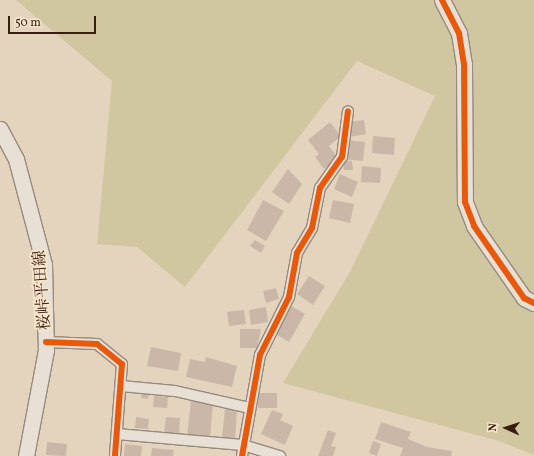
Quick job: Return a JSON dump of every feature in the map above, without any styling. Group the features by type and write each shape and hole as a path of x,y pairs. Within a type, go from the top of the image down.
{"main road":[{"path":"442,0 459,33 464,64 465,202 474,226 524,298 534,303"},
{"name":"桜峠平田線","path":"0,130 16,159 44,264 46,342 26,456"}],"street":[{"path":"242,456 249,408 260,355 289,296 297,253 312,228 320,188 342,157 348,111"},
{"path":"46,342 97,344 122,364 115,456"},
{"path":"121,386 175,391 249,408"},
{"path":"117,434 243,445 280,456"}],"shaded area":[{"path":"16,0 534,0 534,455 499,441 283,383 351,270 435,96 357,61 185,287 137,247 97,244 112,81"}],"building":[{"path":"364,120 366,134 350,137 348,122"},
{"path":"330,122 341,136 329,146 338,158 324,169 315,157 319,154 308,140"},
{"path":"373,136 395,138 394,155 372,153"},
{"path":"346,140 365,142 363,161 344,159"},
{"path":"343,161 352,161 353,170 344,170"},
{"path":"362,166 381,168 380,183 361,182"},
{"path":"288,169 302,184 289,204 272,192"},
{"path":"340,174 358,182 352,197 334,189"},
{"path":"263,200 284,211 266,241 247,230"},
{"path":"333,200 354,204 350,223 329,218"},
{"path":"255,240 265,246 261,253 250,246"},
{"path":"309,276 325,286 313,305 297,294"},
{"path":"276,288 279,299 266,303 263,291"},
{"path":"288,304 305,314 289,342 272,332"},
{"path":"266,307 268,322 251,325 249,310"},
{"path":"244,310 246,324 229,326 227,312"},
{"path":"240,329 261,329 257,348 240,348"},
{"path":"151,347 181,353 178,371 147,366"},
{"path":"206,357 237,366 232,387 186,377 190,359 205,362"},
{"path":"258,393 277,393 277,408 258,408"},
{"path":"141,394 149,394 148,399 141,398"},
{"path":"154,396 168,397 167,408 153,407"},
{"path":"191,401 213,403 210,438 187,437"},
{"path":"225,409 237,410 235,440 222,438"},
{"path":"272,410 283,414 280,420 293,426 285,445 261,434"},
{"path":"136,417 149,419 148,429 135,428"},
{"path":"166,417 180,418 179,434 164,433"},
{"path":"381,422 411,432 408,439 427,447 452,451 451,456 400,456 403,448 375,439"},
{"path":"328,430 336,433 331,446 336,447 333,456 318,456"},
{"path":"373,441 381,444 377,456 369,453"},
{"path":"47,442 67,444 66,456 46,455"},
{"path":"125,444 142,446 141,456 124,456"},
{"path":"152,448 174,450 173,456 151,456"}],"cycle path":[{"path":"442,0 459,33 464,64 465,202 474,226 524,298 534,303"},
{"path":"242,456 260,355 289,297 297,253 312,228 320,188 342,157 348,111"},
{"path":"46,342 97,344 122,364 115,456"}]}
